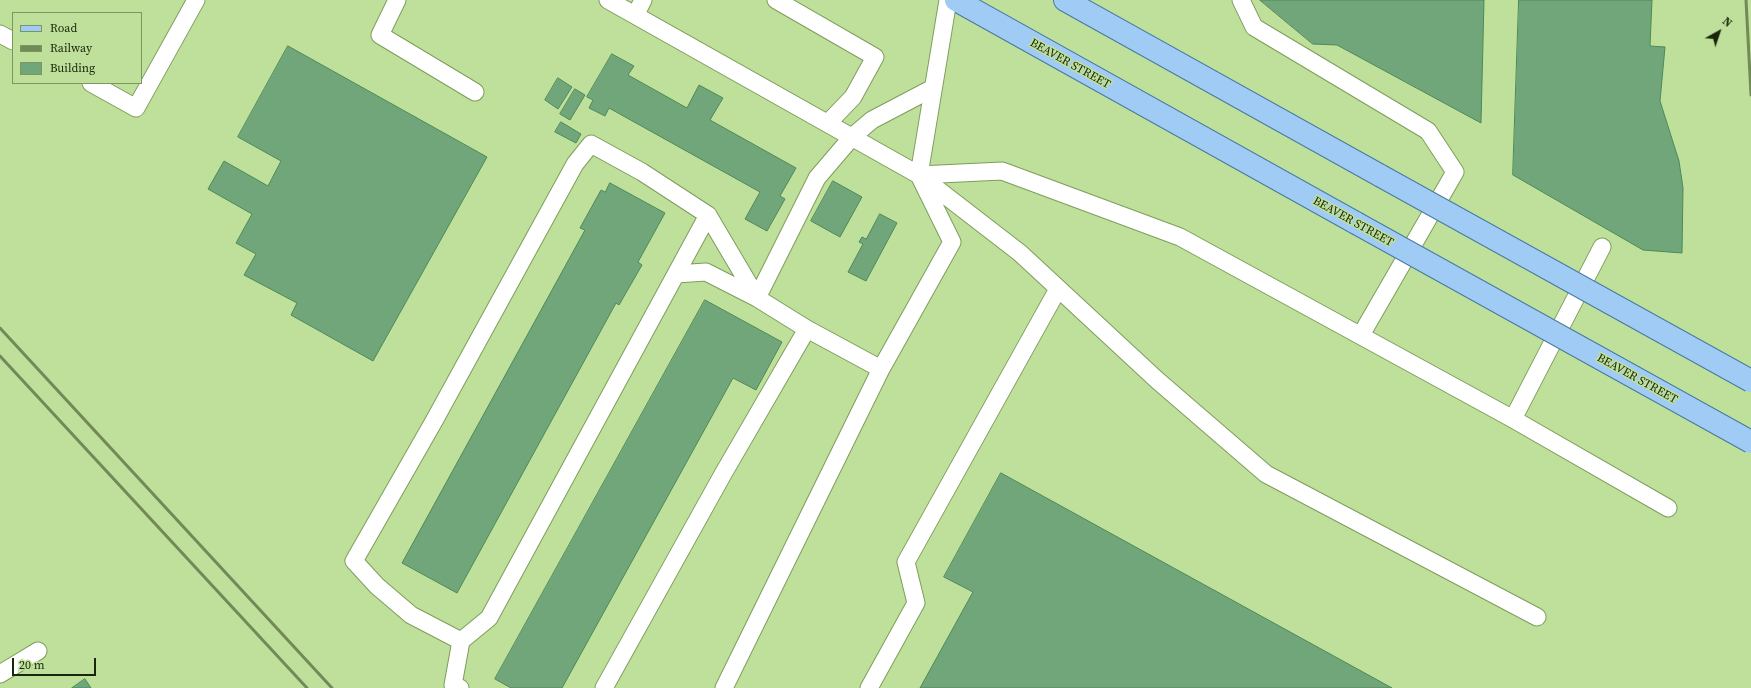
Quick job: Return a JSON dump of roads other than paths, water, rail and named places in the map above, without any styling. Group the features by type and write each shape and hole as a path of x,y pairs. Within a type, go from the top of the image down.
{"main road":[{"name":"BEAVER STREET","path":"956,0 1751,442"},
{"path":"1064,0 1751,380"}],"lane":[{"path":"93,84 136,108 196,0"},
{"path":"397,0 380,35 475,92"},
{"path":"608,0 640,7 828,123 919,175 1020,253 1157,380 1266,474 1537,617"},
{"path":"776,0 874,56 853,97 828,123"},
{"path":"724,688 881,368 952,242 919,175 948,0"},
{"path":"1242,0 1254,27 1428,132 1455,172 1361,335"},
{"path":"0,34 12,40"},
{"path":"757,298 818,178 852,137 872,120 933,88"},
{"path":"462,641 411,615 377,586 354,561 434,421 575,164 591,144 642,172 708,215 757,298"},
{"path":"919,175 1002,171 1180,237 1513,419 1668,508"},
{"path":"460,688 453,685 462,641 489,618 708,215"},
{"path":"1513,419 1602,247"},
{"path":"676,274 706,272 757,298 807,329 881,368"},
{"path":"869,688 916,603 906,562 1058,289"},
{"path":"604,688 723,474 807,329"},
{"path":"0,674 38,651"}],"railway":[{"path":"1746,0 1751,95"},
{"path":"0,328 332,688"},
{"path":"0,356 307,688"}]}
